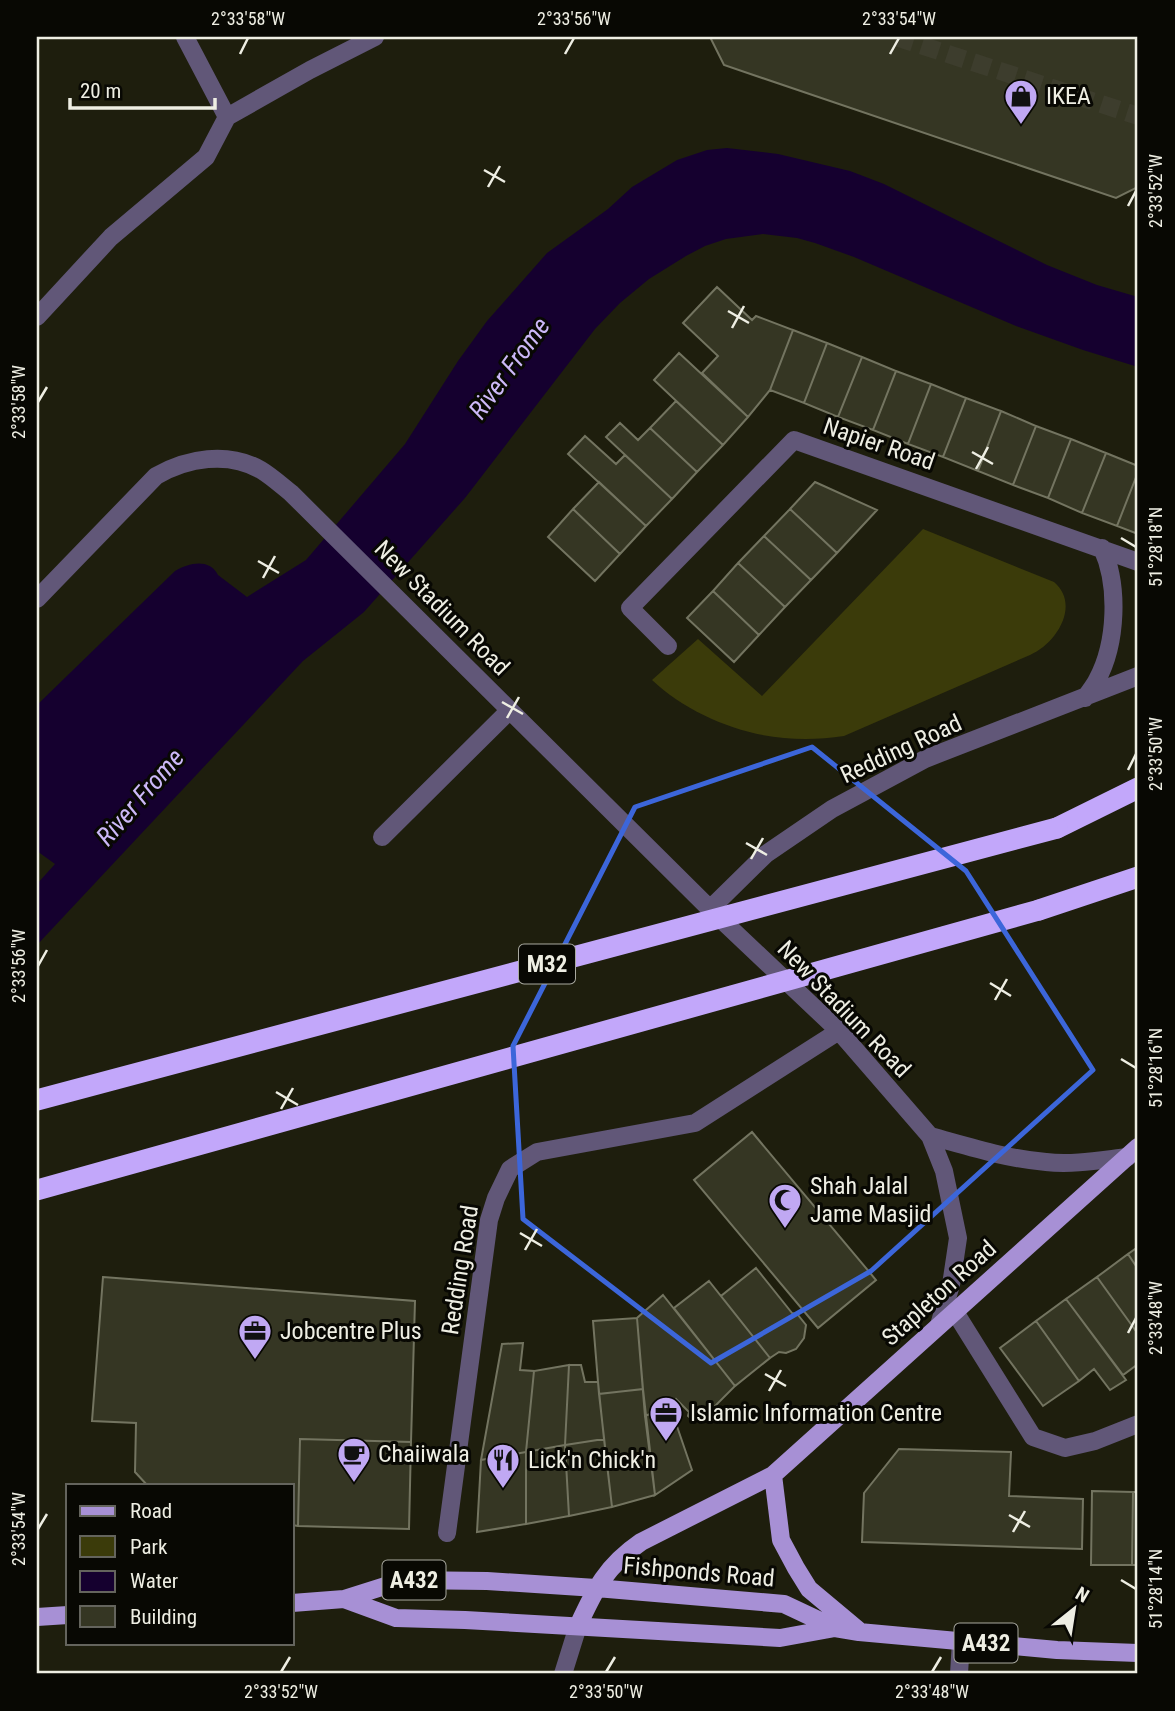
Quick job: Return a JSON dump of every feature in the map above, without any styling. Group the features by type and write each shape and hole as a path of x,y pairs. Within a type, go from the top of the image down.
{"highway":[{"name":"M32","path":"1057,828 1138,788"},
{"name":"M32","path":"37,1100 1057,828 1138,801"},
{"path":"37,1190 769,987 1039,910 1138,877"},
{"path":"1039,910 1138,888"}],"main road":[{"name":"Stapleton Road","path":"578,1626 596,1588 625,1553 641,1542 773,1475 1133,1152"},
{"path":"773,1475 781,1540 796,1568 809,1589 859,1632"},
{"name":"A432","path":"294,1603 344,1599 404,1580 487,1581 596,1588"},
{"name":"Fishponds Road","path":"596,1588 784,1604 835,1628 859,1632 1057,1650 1138,1653"},
{"name":"A432","path":"344,1599 396,1618 578,1626"},
{"path":"37,1617 66,1615"},
{"name":"Fishponds Road","path":"578,1626 780,1638 835,1628"}],"street":[{"path":"185,37 227,117"},
{"path":"37,317 111,237 206,157 227,117 375,37"},
{"name":"Napier Road","path":"668,646 630,608 794,440 1138,562"},
{"name":"New Stadium Road","path":"37,598 156,476 171,467 220,458 240,461 260,469 291,493 710,909 839,1031 929,1136 944,1171 958,1238 951,1285 939,1325"},
{"path":"1085,698 1105,661 1113,615 1111,576 1108,561 1101,548"},
{"name":"Redding Road","path":"710,909 766,854 832,809 925,759 1138,676"},
{"path":"382,837 510,710"},
{"name":"Redding Road","path":"447,1533 489,1220 510,1169 537,1152 695,1123 839,1031"},
{"path":"929,1136 1047,1163 1088,1161 1133,1152"},
{"path":"954,1312 1033,1437 1065,1448 1095,1441 1138,1424"},
{"path":"563,1674 578,1626"},
{"path":"959,1674 961,1641"}],"highlighted area":[{"path":"812,747 966,871 1093,1070 871,1271 711,1363 523,1219 513,1046 635,807"}],"green space":[{"path":"923,529 1054,582 1062,591 1065,612 1062,623 1049,642 1030,655 844,736 836,737 784,738 748,732 696,711 652,680 698,639 762,696"}],"water":[{"name":"River Frome","path":"727,148 778,154 850,171 884,184 1047,265 1097,285 1138,297 1138,367 1016,326 815,243 763,234 726,239 705,246 649,279 595,329 465,498 364,612 303,661 37,945 37,884 55,864 37,851 37,705 175,571 192,564 204,564 247,597 306,560 405,444 487,321 547,253 608,209 632,187 677,160 707,150"}],"building":[{"name":"IKEA","path":"710,37 1138,37 1138,187 1116,198 724,65"},
{"path":"717,287 752,320 756,316 793,330 770,390 748,417 702,373 718,356 683,323"},
{"path":"793,330 827,343 804,403 770,390"},
{"path":"827,343 862,357 838,417 804,403"},
{"path":"679,353 748,417 723,445 654,380"},
{"path":"862,357 896,371 873,430 838,417"},
{"path":"896,371 931,384 908,444 873,430"},
{"path":"931,384 966,398 943,457 908,444"},
{"path":"966,398 1001,411 978,471 943,457"},
{"path":"676,401 723,445 697,472 650,428"},
{"path":"1001,411 1036,426 1013,485 978,471"},
{"path":"620,423 638,440 650,428 697,472 672,499 606,437"},
{"path":"1036,426 1071,439 1048,498 1013,485"},
{"path":"585,436 616,464 625,455 672,499 646,526 568,454"},
{"path":"1071,439 1106,453 1082,513 1048,498"},
{"path":"1106,453 1138,466 1117,526 1082,513"},
{"path":"1138,472 1138,534 1117,526"},
{"path":"599,482 646,526 620,554 573,509"},
{"path":"815,482 877,510 837,553 790,509"},
{"path":"573,509 620,554 595,581 548,537"},
{"path":"790,509 837,553 811,580 764,536"},
{"path":"764,536 811,580 785,607 738,563"},
{"path":"738,563 785,607 759,635 713,591"},
{"path":"713,591 759,635 734,662 687,618"},
{"name":"Shah Jalal Jame Masjid","path":"752,1132 876,1280 818,1328 694,1180"},
{"path":"1138,1247 1138,1269 1128,1254"},
{"path":"1128,1254 1138,1269 1138,1334 1097,1277"},
{"path":"756,1268 792,1313 798,1315 806,1325 804,1338 796,1349 786,1353 779,1352 770,1358 721,1296"},
{"name":"Jobcentre Plus","path":"103,1277 415,1301 411,1442 300,1439 298,1526 294,1525 294,1484 146,1484 135,1472 136,1423 92,1421"},
{"path":"1097,1277 1138,1334 1138,1364 1123,1375 1066,1299"},
{"path":"709,1281 770,1358 735,1386 674,1308"},
{"path":"663,1295 735,1386 715,1406 715,1414 703,1422 694,1421 688,1416 689,1412 676,1399 670,1406 645,1416 637,1318"},
{"path":"1066,1299 1126,1380 1110,1390 1094,1369 1079,1381 1036,1321"},
{"path":"637,1318 643,1389 599,1394 593,1321"},
{"path":"1036,1321 1079,1381 1043,1406 1000,1348"},
{"path":"523,1343 520,1370 534,1371 526,1452 481,1460 502,1344"},
{"path":"569,1365 581,1365 585,1382 598,1382 604,1439 565,1445"},
{"path":"569,1365 565,1445 526,1452 534,1371"},
{"path":"643,1389 655,1495 612,1507 599,1394"},
{"name":"Islamic Information Centre","path":"670,1406 692,1470 655,1495 645,1416"},
{"name":"Chaiiwala","path":"300,1439 411,1442 409,1529 298,1526"},
{"path":"604,1439 612,1507 569,1516 565,1445"},
{"path":"565,1445 569,1516 526,1524 526,1452"},
{"path":"899,1449 1011,1452 1009,1496 1083,1499 1082,1549 862,1542 864,1493"},
{"name":"Lick'n Chick'n","path":"526,1452 526,1524 477,1532 481,1460"},
{"path":"1092,1491 1133,1492 1132,1565 1091,1565"},
{"path":"1133,1492 1138,1492 1138,1565 1132,1565"}],"tunnel":[{"path":"896,37 1138,116"}],"place":[{"name":"IKEA","path":"1021,126"},
{"name":"Shah Jalal Jame Masjid","path":"785,1230"},
{"name":"Jobcentre Plus","path":"255,1361"},
{"name":"Islamic Information Centre","path":"666,1443"},
{"name":"Chaiiwala","path":"354,1484"},
{"name":"Lick'n Chick'n","path":"503,1490"}]}
